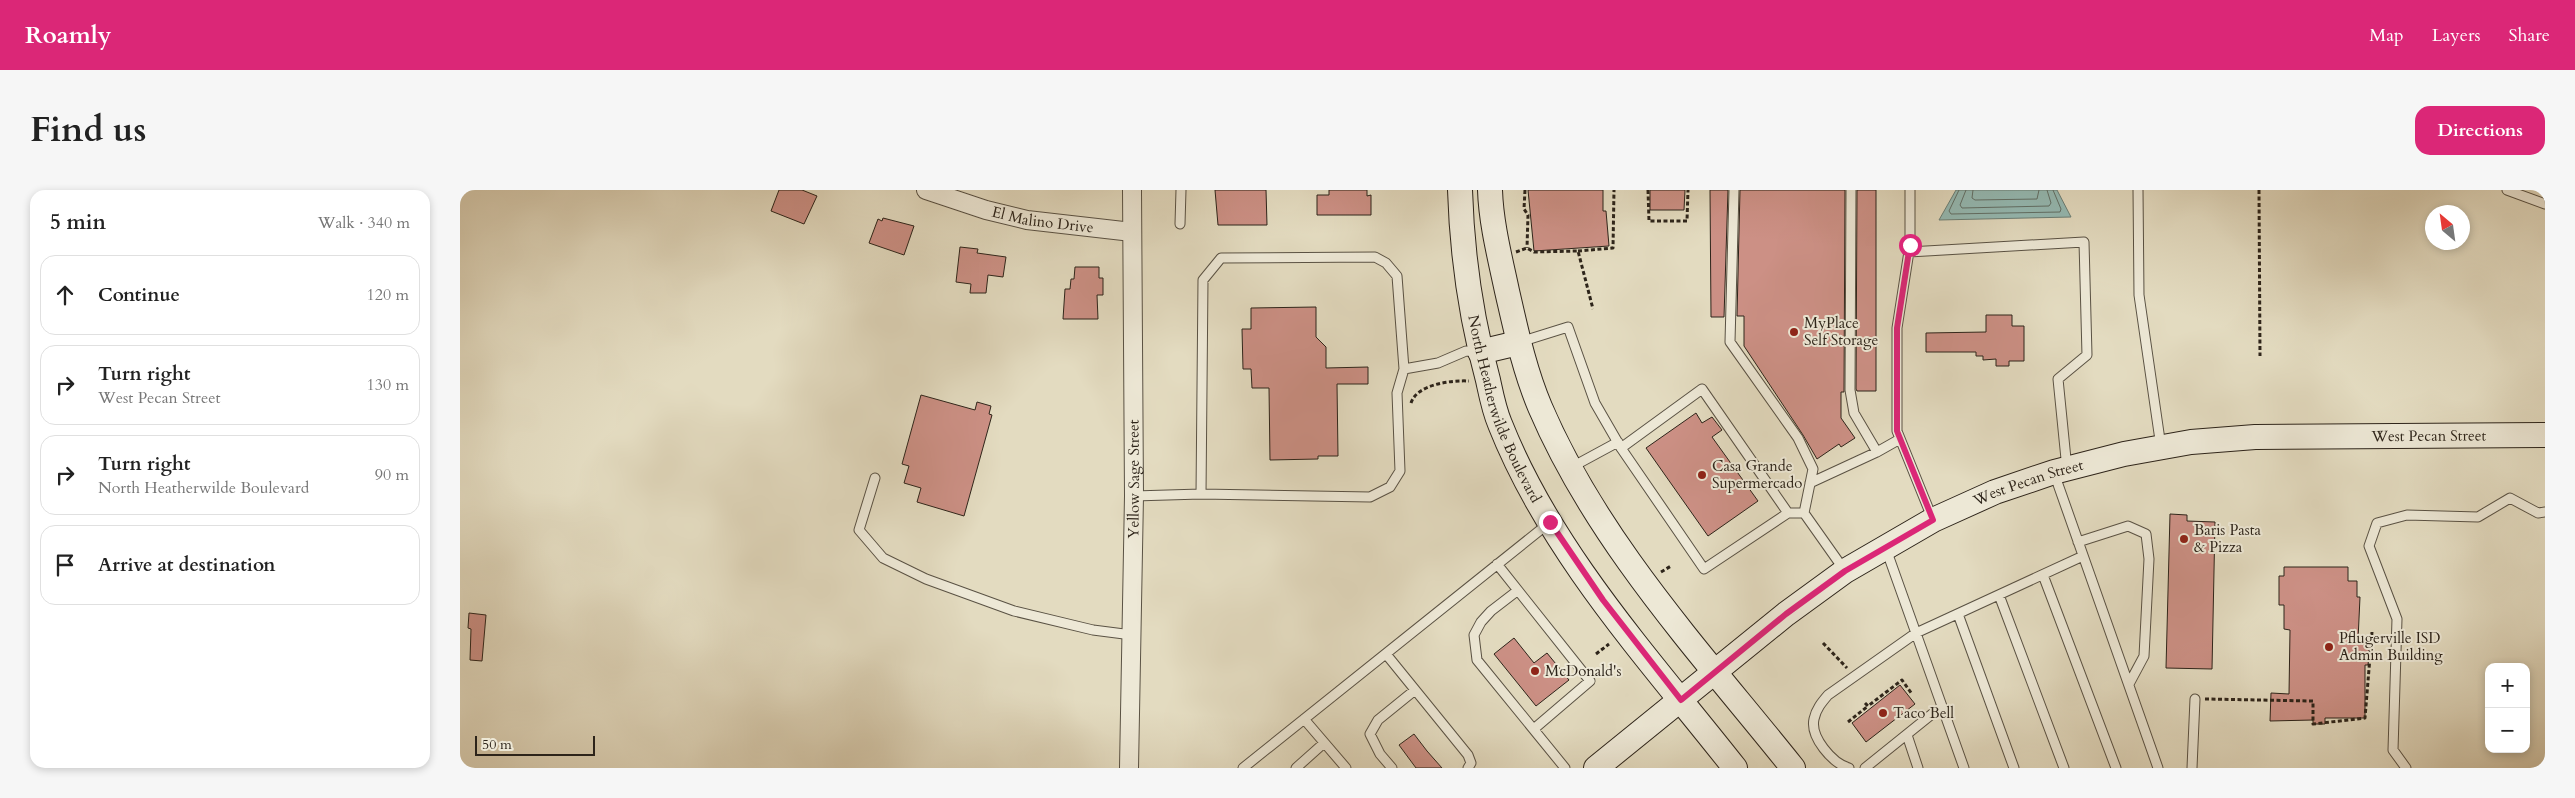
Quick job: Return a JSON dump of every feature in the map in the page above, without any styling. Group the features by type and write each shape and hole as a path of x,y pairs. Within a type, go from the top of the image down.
{"main road":[{"name":"North Heatherwilde Boulevard","path":"1460,190 1467,284 1480,352 1499,423 1550,522 1603,600 1735,768"},
{"name":"North Heatherwilde Boulevard","path":"1490,190 1502,265 1518,343 1540,406 1570,468 1597,515 1640,576 1793,768"},
{"path":"1480,352 1518,343"},
{"name":"West Pecan Street","path":"1596,768 1786,614 1845,571 1933,520 1995,492 2061,471 2191,442 2256,437 2545,435"}],"street":[{"name":"El Malino Drive","path":"926,190 986,210 1027,220 1132,232"},
{"name":"Yellow Sage Street","path":"1129,768 1134,496 1132,190"}],"lane":[{"path":"1180,224 1181,190"},
{"path":"1734,190 1730,342 1798,438 1813,469 1804,513 1845,571"},
{"path":"1850,190 1850,390 1854,413 1877,452"},
{"path":"1910,190 1909,252 1897,328 1897,431 1933,520"},
{"path":"2138,190 2139,295 2162,447"},
{"path":"2507,190 2545,204"},
{"path":"1909,252 2084,242 2086,355 2058,379 2061,471 2078,542 2158,768"},
{"path":"1134,496 1200,494 1370,497 1390,487 1400,471 1397,393 1404,369 1397,276 1386,263 1375,257 1220,258 1203,280 1200,494"},
{"path":"1518,343 1568,328 1595,403 1619,445 1704,570 1788,513 1804,513"},
{"path":"1404,369 1438,363 1466,352 1480,352"},
{"path":"1570,468 1619,445 1702,389 1788,513"},
{"path":"1810,482 1877,452 1900,439"},
{"path":"875,478 859,530 883,558 926,579 1014,610 1093,630 1132,635"},
{"path":"2406,768 2393,750 2397,619 2369,546 2378,523 2407,515 2478,517 2510,498 2538,513 2545,512"},
{"path":"1243,768 1550,522"},
{"path":"2078,542 2128,526 2146,534 2149,559 2144,656 2129,684"},
{"path":"1885,547 1964,768"},
{"path":"1849,768 1831,756 1818,739 1813,721 1819,706 1828,695 1916,633 2083,556"},
{"path":"1497,564 1590,681 1535,728"},
{"path":"2043,575 2116,768"},
{"path":"1517,591 1491,611 1481,622 1474,635 1477,660 1482,669 1535,728 1565,768"},
{"path":"1999,595 2064,768"},
{"path":"1958,614 2014,768"},
{"path":"1386,654 1468,756 1471,763 1468,768"},
{"path":"1392,768 1380,754 1370,734 1378,720 1415,690"},
{"path":"2192,768 2194,699"},
{"path":"1865,768 1942,706"},
{"path":"1304,719 1346,768"},
{"path":"1907,735 1918,768"},
{"path":"1297,768 1324,743"}],"path":[{"path":"1525,190 1524,209 1528,215 1527,248"},
{"path":"1513,252 1527,248 1534,252 1613,248 1614,190"},
{"path":"1648,190 1650,221 1688,221 1688,190"},
{"path":"2259,190 2260,356"},
{"path":"1578,251 1593,309"},
{"path":"1411,412 1412,399 1424,388 1458,380 1475,382"},
{"path":"1658,574 1670,566"},
{"path":"2194,699 2313,701 2313,724 2365,718 2372,632"},
{"path":"1823,643 1849,671"},
{"path":"1596,654 1609,644"},
{"path":"1848,722 1867,704 1902,680 1912,694"}],"water":[{"path":"1956,190 2057,190 2071,217 1939,220"}],"building":[{"path":"779,190 802,190 817,196 804,224 771,211"},
{"path":"1215,190 1266,190 1267,225 1218,225"},
{"path":"1329,190 1367,190 1367,196 1371,195 1371,215 1317,215 1317,195 1329,195"},
{"path":"1528,190 1603,190 1603,211 1606,211 1609,246 1534,251"},
{"path":"1650,190 1685,190 1684,210 1650,210"},
{"path":"1710,190 1728,190 1724,317 1711,317"},
{"path":"1740,190 1845,190 1844,392 1841,392 1841,418 1855,438 1841,447 1839,444 1817,459 1744,346 1744,316 1737,316"},
{"path":"1857,190 1876,190 1876,391 1857,391 1856,389"},
{"path":"883,218 914,226 904,255 869,243 878,219 882,221"},
{"path":"960,247 978,249 977,253 1006,257 1003,277 988,275 986,293 970,293 971,284 956,282"},
{"path":"1075,267 1099,267 1099,278 1103,278 1103,295 1097,295 1098,319 1063,319 1065,289 1070,289 1071,279 1074,279"},
{"path":"1316,307 1316,337 1326,347 1326,368 1368,367 1368,384 1337,384 1338,456 1318,456 1318,459 1270,460 1269,388 1252,388 1251,369 1243,369 1242,329 1251,329 1251,308"},
{"path":"1986,315 2012,315 2012,326 2024,326 2024,361 2009,361 2009,366 1996,366 1996,359 1983,360 1983,356 1976,356 1976,352 1926,352 1926,333 1986,332"},
{"path":"921,395 975,410 977,402 991,406 989,414 992,415 964,516 917,502 921,488 904,483 909,466 902,464"},
{"name":"Casa Grande Supermercado","path":"1696,413 1702,423 1712,417 1722,430 1712,437 1758,501 1708,536 1646,448"},
{"path":"2170,514 2187,515 2187,521 2215,522 2212,669 2166,668"},
{"name":"Pflugerville ISD Admin Building","path":"2284,567 2348,567 2348,581 2357,581 2357,597 2360,597 2358,640 2369,639 2368,665 2365,665 2365,718 2325,718 2325,724 2313,724 2313,720 2270,721 2271,693 2289,694 2290,630 2284,629 2284,605 2279,605 2279,576 2284,576"},
{"path":"469,613 486,615 482,661 470,660 471,629 468,628"},
{"name":"McDonald's","path":"1514,638 1534,663 1547,653 1569,680 1536,706 1494,654"},
{"name":"Taco Bell","path":"1900,685 1915,704 1866,742 1852,723"},
{"path":"1414,734 1442,768 1416,768 1399,745"}],"place":[{"name":"MyPlace Self Storage","path":"1794,332"},
{"name":"Casa Grande Supermercado","path":"1702,475"},
{"name":"Baris Pasta & Pizza","path":"2184,539"},
{"name":"Pflugerville ISD Admin Building","path":"2329,647"},
{"name":"McDonald's","path":"1535,671"},
{"name":"Taco Bell","path":"1883,713"}],"route":[{"path":"1550,522 1603,600 1681,700 1786,614 1845,571 1933,520 1897,431 1897,328 1910,245"}]}
